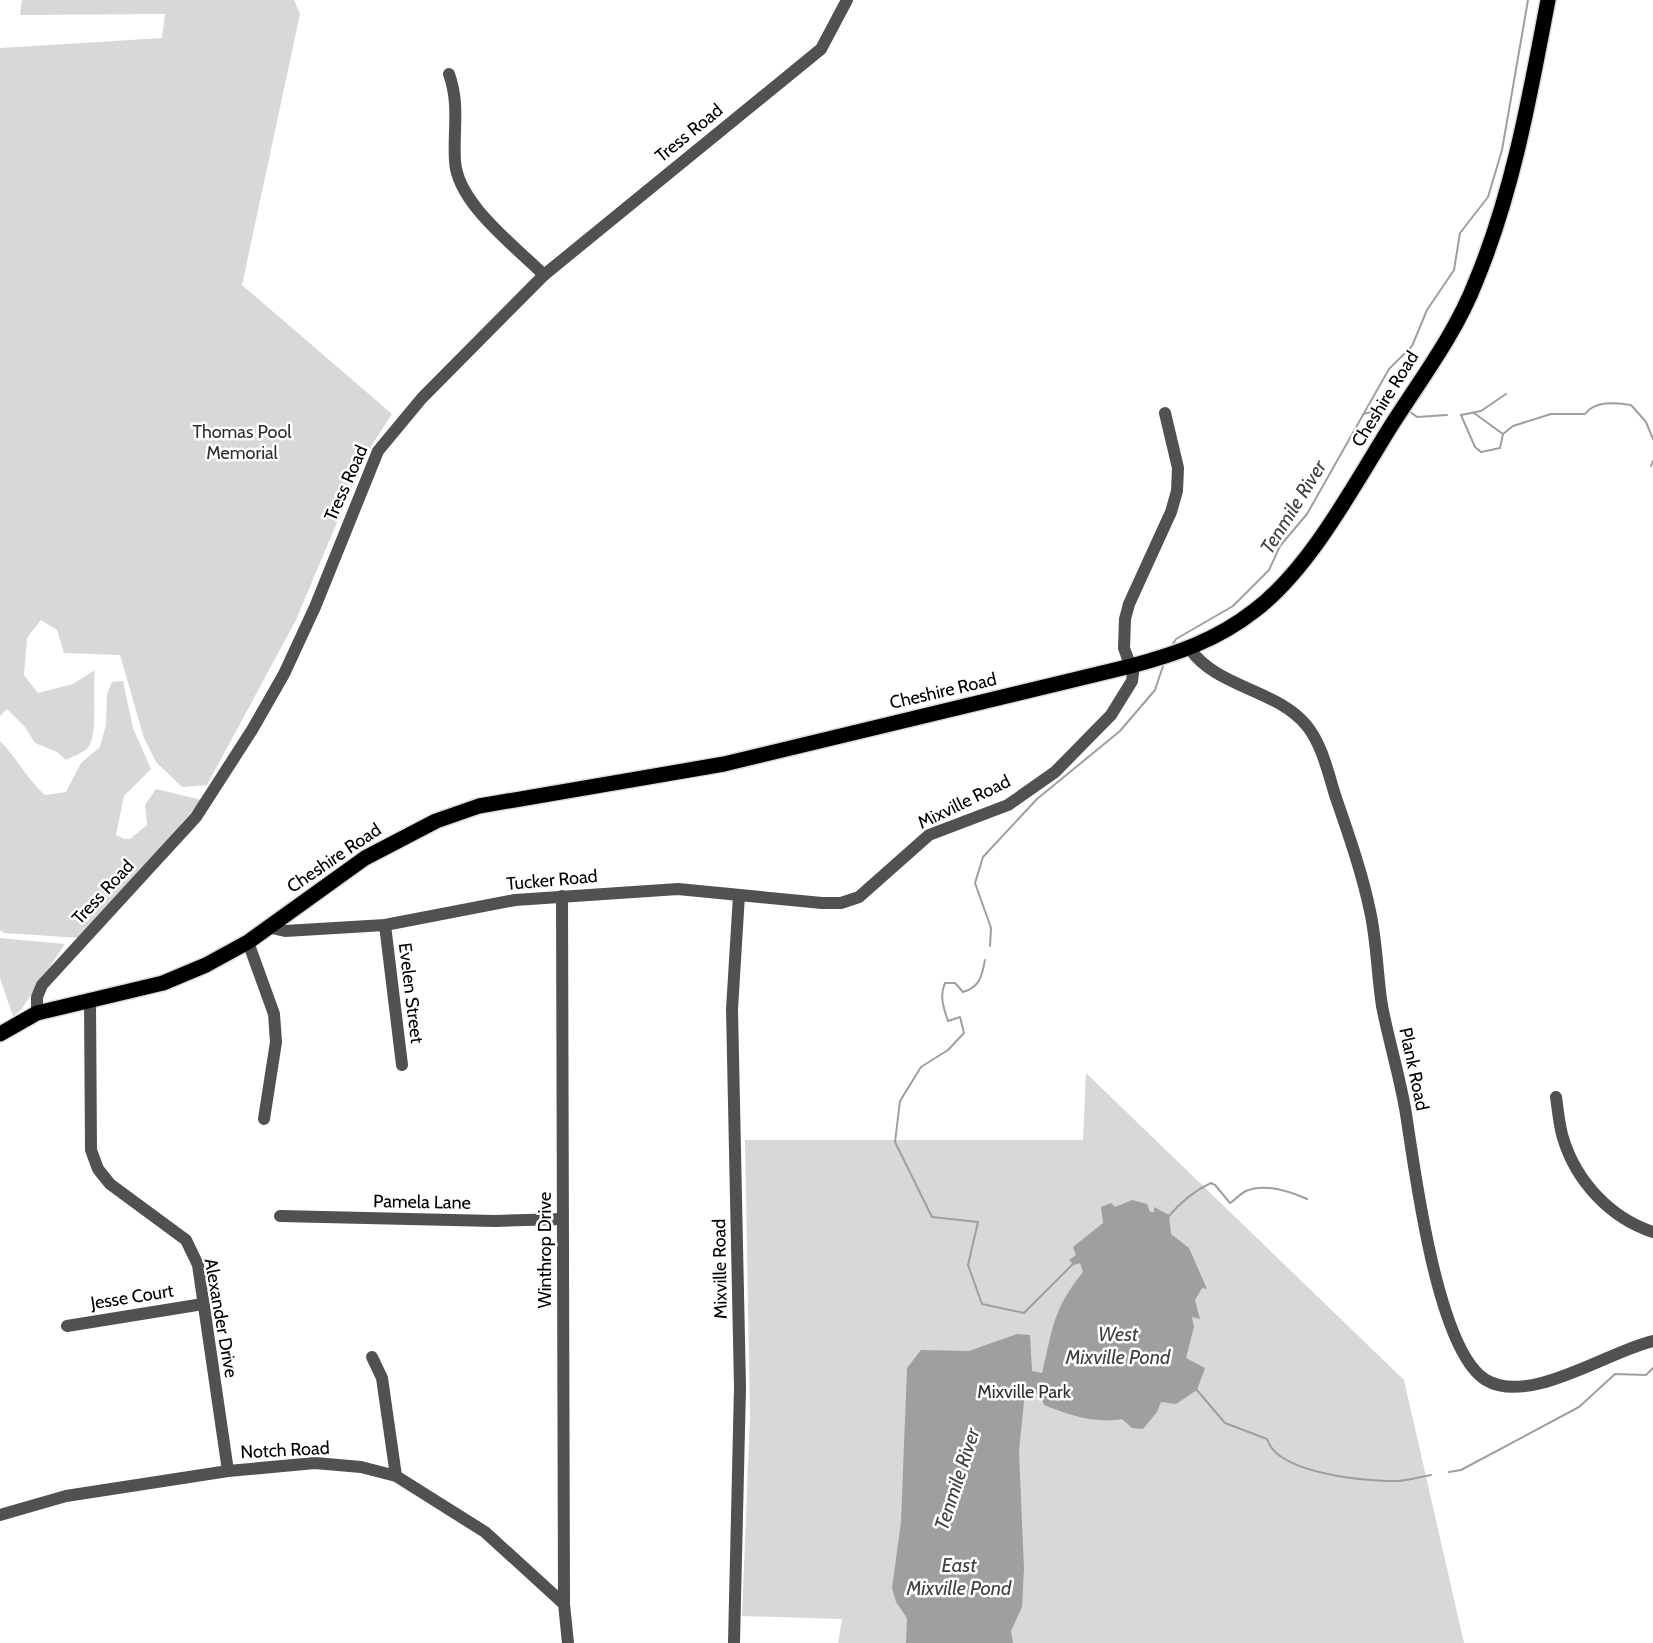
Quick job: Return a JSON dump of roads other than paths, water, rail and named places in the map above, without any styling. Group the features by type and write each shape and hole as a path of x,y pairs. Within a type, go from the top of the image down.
{"main road":[{"name":"Cheshire Road","path":"0,1034 37,1013 163,983 206,966 248,942 364,858 436,822 479,806 724,764 1131,666 1190,649 1220,634 1255,611 1291,576 1354,483 1455,325 1476,282 1513,170 1548,0"}],"street":[{"name":"Tress Road","path":"37,1013 37,997 42,985 196,817 252,730 284,674 315,607 378,451 422,398 544,274 821,49 847,0"},
{"path":"449,75 456,95 455,162 459,179 477,207 544,274"},
{"path":"1131,666 1124,648 1125,619 1140,577 1171,512 1177,491 1178,468 1165,413"},
{"name":"Plank Road","path":"1190,649 1196,658 1211,668 1295,713 1309,729 1322,754 1370,911 1383,1009 1401,1084 1433,1261 1452,1331 1468,1363 1486,1380 1510,1386 1523,1386 1555,1378 1653,1341"},
{"name":"Mixville Road","path":"841,903 859,897 929,835 1008,805 1054,772 1112,715 1132,681 1131,666"},
{"name":"Tucker Road","path":"268,927 285,931 384,925 515,900 678,889 841,903"},
{"name":"Mixville Road","path":"734,1643 740,1387 732,1009 739,895"},
{"name":"Winthrop Drive","path":"562,896 564,1604"},
{"name":"Evelen Street","path":"384,925 402,1065"},
{"path":"248,942 274,1014 276,1042 264,1119"},
{"name":"Alexander Drive","path":"90,1000 91,1150 98,1169 110,1184 186,1240 198,1265 228,1471"},
{"path":"1556,1097 1563,1138 1586,1186 1634,1225 1653,1232"},
{"name":"Pamela Lane","path":"280,1216 495,1221 562,1219"},
{"name":"Jesse Court","path":"66,1326 203,1304"},
{"path":"372,1357 382,1378 396,1476"},
{"name":"Notch Road","path":"0,1515 66,1496 228,1471 315,1463 361,1467 396,1476 485,1532 564,1604"},
{"path":"564,1604 568,1643"}],"water":[{"path":"1132,1200 1147,1204 1150,1212 1154,1212 1154,1207 1169,1215 1171,1234 1189,1248 1207,1289 1202,1288 1195,1300 1200,1319 1192,1317 1194,1327 1186,1358 1205,1368 1197,1390 1176,1404 1161,1402 1157,1412 1143,1429 1132,1428 1122,1419 1083,1418 1063,1412 1044,1405 1040,1394 1025,1392 1019,1451 1024,1569 1022,1607 1011,1631 1013,1643 906,1643 907,1618 896,1602 892,1588 901,1522 907,1368 921,1350 969,1351 1017,1334 1030,1335 1032,1371 1042,1373 1059,1309 1083,1272 1080,1263 1074,1265 1069,1260 1076,1255 1073,1247 1103,1223 1101,1207 1111,1203 1115,1207"}],"waterway":[{"name":"Tenmile River","path":"1171,647 1176,639 1233,606 1269,570 1280,546 1307,514 1389,369 1412,346 1427,310 1454,270 1460,233 1488,197 1502,150 1528,0"},
{"path":"1461,415 1481,411 1506,394"},
{"path":"1461,415 1475,447 1481,452 1500,448 1503,434 1513,426 1551,414 1585,414 1600,404 1631,405 1646,422 1653,439"},
{"path":"1363,414 1384,409"},
{"path":"1409,411 1417,417 1447,415"},
{"path":"1474,413 1503,434"},
{"path":"1651,466 1653,461"},
{"name":"Tenmile River","path":"990,946 991,928 975,883 983,857 1037,799 1120,731 1155,690 1164,663"},
{"name":"Tenmile River","path":"985,960 977,984 969,990 963,992 955,983 945,983 942,998 948,1021 960,1017 964,1033 948,1050 921,1067 900,1101 895,1142 932,1217 978,1222 968,1265 982,1304 1024,1313 1075,1262"},
{"path":"1168,1217 1187,1198 1211,1183 1230,1203 1246,1191 1261,1188 1285,1191 1307,1199"},
{"path":"1449,1472 1461,1470 1579,1407 1615,1374 1646,1375 1653,1368"},
{"path":"1196,1389 1225,1423 1267,1439 1274,1451 1305,1468 1326,1474 1367,1480 1403,1481 1431,1475"}],"park label":[{"name":"Thomas Pool Memorial","path":"242,442"},
{"name":"Mixville Park","path":"1024,1392"}],"water label":[{"name":"West Mixville Pond","path":"1118,1346"},
{"name":"East Mixville Pond","path":"959,1576"}]}
